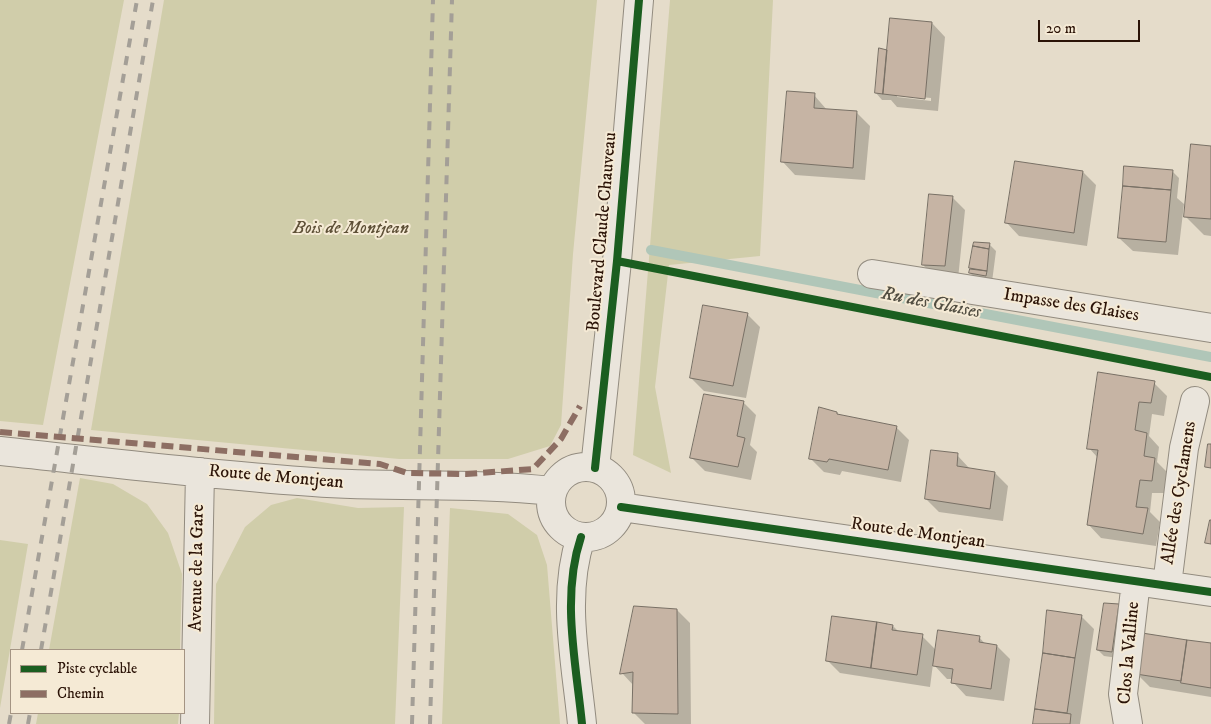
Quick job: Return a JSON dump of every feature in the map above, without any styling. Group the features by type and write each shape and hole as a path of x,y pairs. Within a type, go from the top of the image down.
{"street":[{"name":"Boulevard Claude Chauveau","path":"595,468 617,261 639,0"},
{"name":"Impasse des Glaises","path":"872,274 1211,328"},
{"name":"Allée des Cyclamens","path":"1167,585 1184,448 1195,401"},
{"name":"Route de Montjean","path":"0,451 312,482 385,486 518,487 552,491"},
{"path":"582,466 595,468 606,473 615,482 620,494 621,506 616,520 607,530 594,536 581,536 569,533 553,515 550,503 552,491 559,479 569,470 582,466"},
{"name":"Avenue de la Gare","path":"195,724 200,472"},
{"name":"Route de Montjean","path":"621,506 1211,592"},
{"path":"581,536 573,560 570,599 582,724"},
{"name":"Clos la Valline","path":"1128,724 1123,694 1136,581"}],"green space":[{"path":"0,0 124,0 43,425 0,421"},
{"name":"Bois de Montjean","path":"164,0 597,0 573,254 561,425 550,446 508,459 399,459 91,430"},
{"path":"670,0 773,0 760,256 669,265 655,387 671,473 633,455"},
{"path":"80,478 113,484 147,504 168,533 182,574 180,649 49,649"},
{"path":"297,498 358,508 404,507 395,724 214,724 216,584 245,527 271,505"},
{"path":"450,508 508,514 537,535 547,565 560,724 442,724"},
{"path":"0,540 28,544 0,708"},
{"path":"38,714 179,714 178,724 36,724"}],"building":[{"path":"890,18 932,22 925,99 883,94"},
{"path":"879,48 887,50 883,94 875,93"},
{"path":"787,91 815,93 814,108 857,111 853,168 781,162"},
{"path":"1191,144 1211,146 1211,219 1184,217"},
{"path":"1015,161 1083,171 1074,233 1005,223"},
{"path":"1124,166 1173,170 1171,190 1123,186"},
{"path":"1123,186 1171,190 1166,242 1118,238"},
{"path":"929,194 953,196 945,266 922,265"},
{"path":"974,242 990,243 989,249 973,246"},
{"path":"973,246 989,249 987,271 969,268"},
{"path":"970,269 987,271 986,276 969,273"},
{"path":"703,305 748,313 733,386 690,378"},
{"path":"1098,372 1155,381 1151,403 1139,402 1135,430 1147,433 1144,456 1155,458 1152,481 1140,480 1136,507 1148,508 1143,534 1087,525 1098,450 1087,449"},
{"path":"704,394 744,401 737,436 745,438 738,467 690,458"},
{"path":"819,407 837,412 837,414 897,426 888,470 829,459 827,462 809,459"},
{"path":"1208,444 1211,444 1211,468 1205,467"},
{"path":"931,450 958,453 957,466 995,472 990,509 925,499"},
{"path":"1211,520 1211,544 1205,543"},
{"path":"1104,603 1119,604 1112,652 1097,650"},
{"path":"634,606 677,609 678,714 632,713 633,672 620,674"},
{"path":"1047,610 1082,615 1075,658 1043,653"},
{"path":"832,616 877,622 871,668 826,661"},
{"path":"877,622 893,625 892,630 923,634 917,675 871,668"},
{"path":"938,630 980,636 979,642 997,645 991,689 951,683 953,669 933,666"},
{"path":"1142,633 1187,640 1181,681 1136,674"},
{"path":"1187,640 1211,643 1211,688 1181,683"},
{"path":"1043,653 1075,658 1067,713 1035,709"},
{"path":"1035,709 1071,714 1070,724 1033,724"}],"waterway":[{"name":"Ru des Glaises","path":"651,250 1211,357"}],"railway":[{"path":"22,649 137,0"},
{"path":"41,649 153,0"},
{"path":"412,724 433,0"},
{"path":"430,724 452,0"},
{"path":"9,724 11,714"},
{"path":"28,724 30,714"}],"marked path":[{"path":"0,432 380,464 407,473 466,474 533,469 561,439 580,406"}],"cycle path":[{"path":"595,468 617,261 639,0"},
{"path":"617,261 1211,377"},
{"path":"621,507 1211,592"},
{"path":"581,537 575,560 571,606 582,724"}]}
